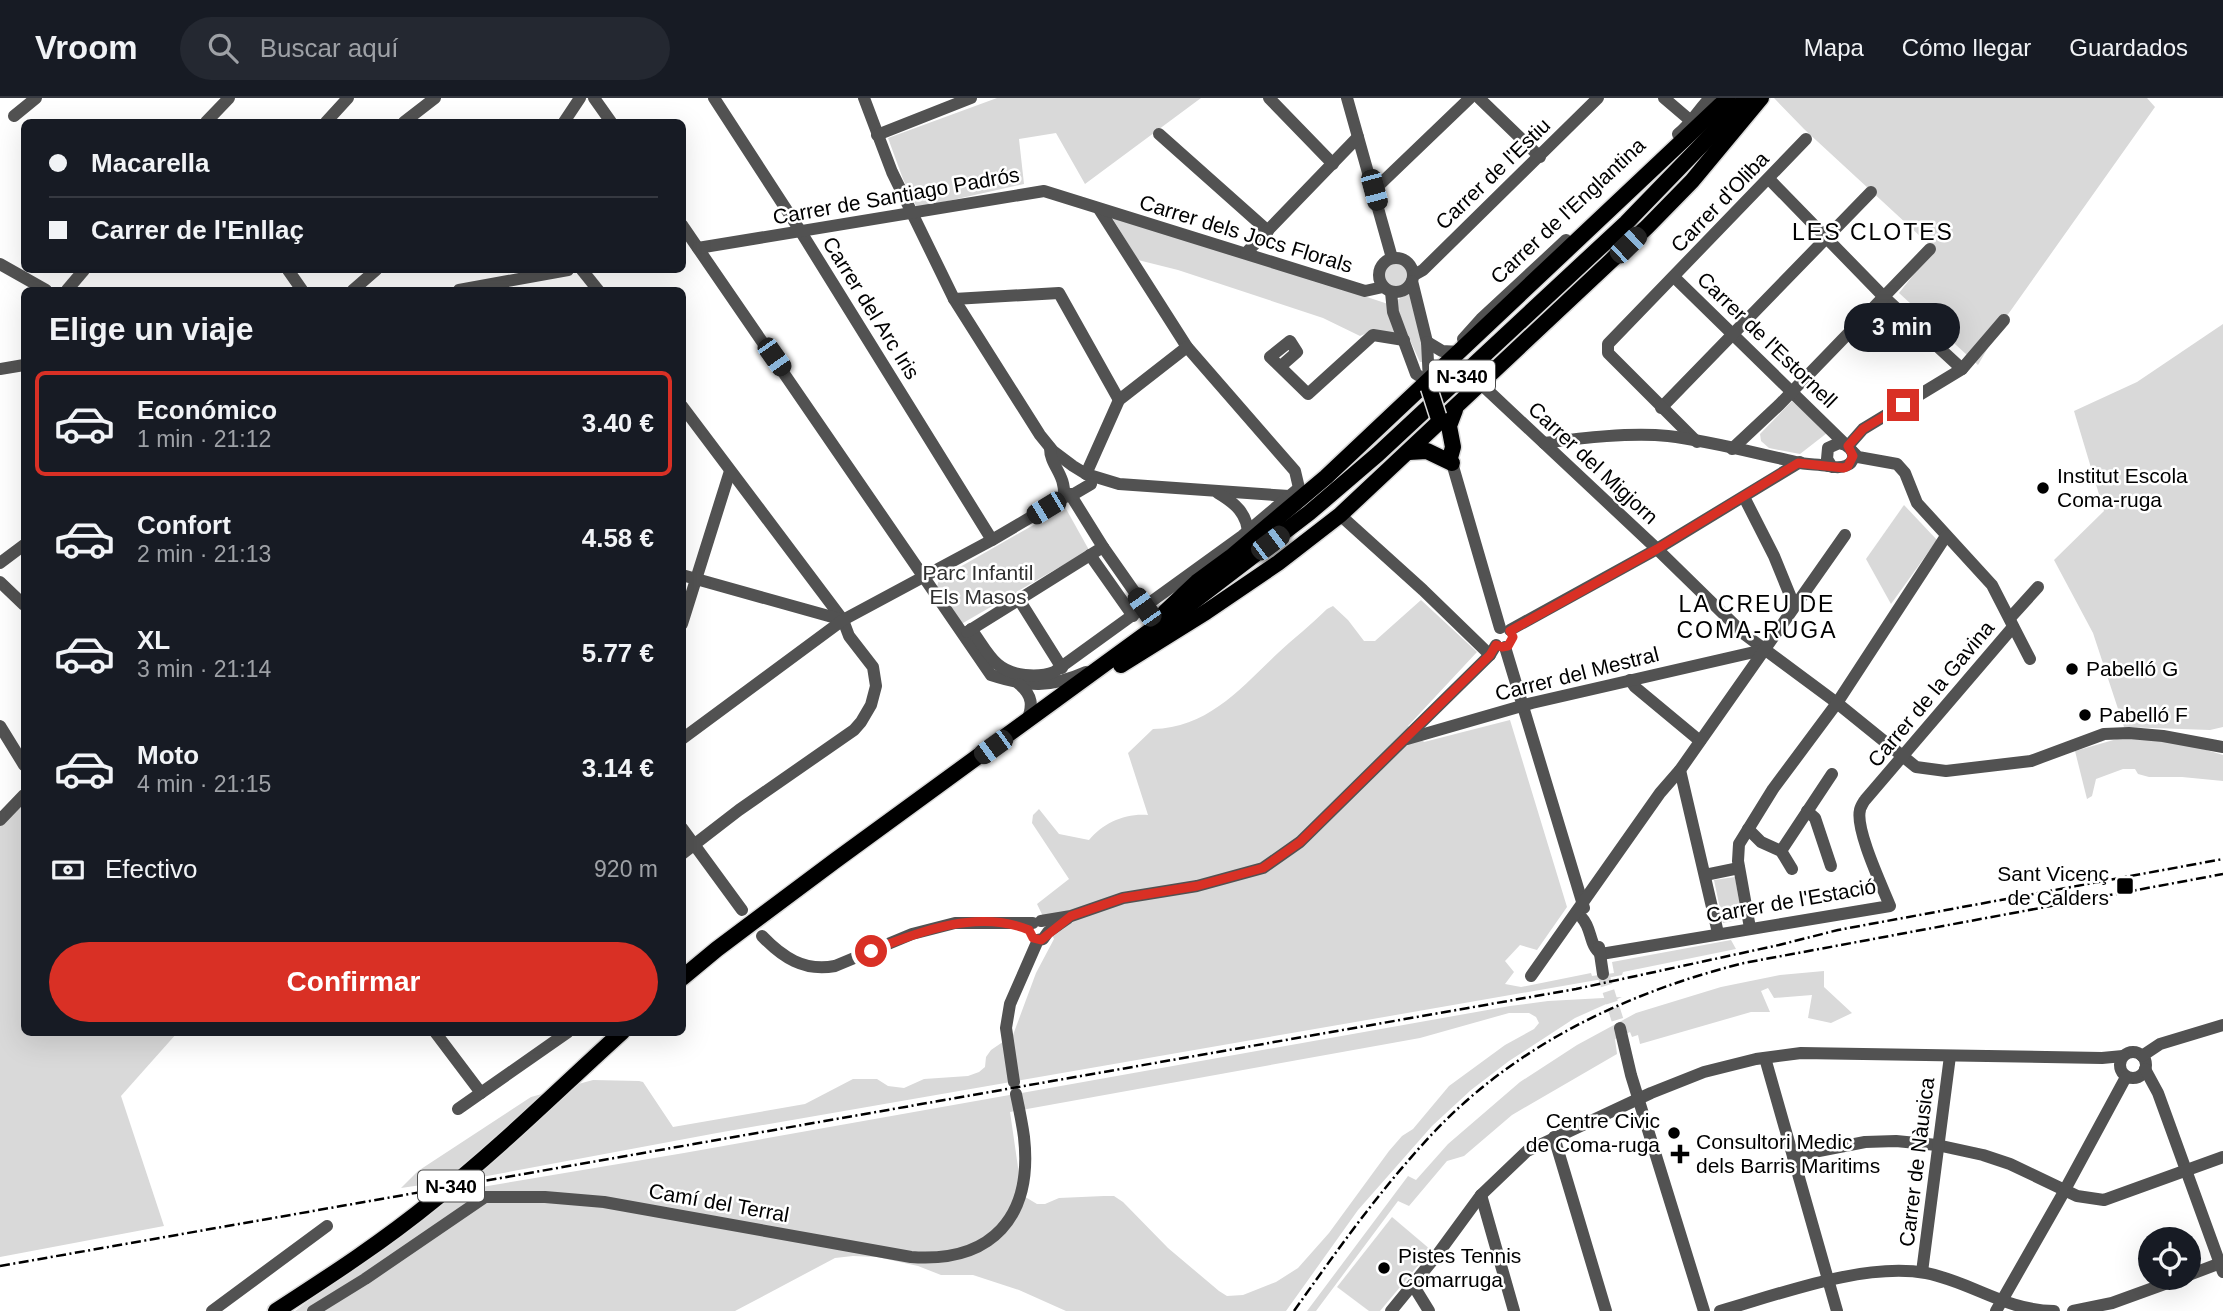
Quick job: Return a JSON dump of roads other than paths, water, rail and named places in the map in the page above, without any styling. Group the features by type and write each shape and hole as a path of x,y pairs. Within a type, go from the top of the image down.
{"main road":[{"name":"N-340","path":"686,975 799,888 1189,605 1309,513 1378,454 1626,223 1747,98"},
{"path":"1095,673 1107,674 1206,612 1278,563 1340,515 1683,190 1761,98"},
{"path":"1154,628 1162,615 1248,535 1298,493 1326,477 1413,394 1429,385 1455,352 1721,99"},
{"path":"1429,385 1451,460"},
{"path":"1451,460 1453,447 1449,426 1457,406"},
{"path":"1409,452 1427,451 1451,460"},
{"name":"N-340","path":"276,1311 384,1239 435,1200 527,1121 615,1036"}],"street":[{"path":"14,116 36,98"},
{"path":"211,119 229,98"},
{"path":"329,119 348,98"},
{"path":"408,119 435,98"},
{"path":"566,119 580,98"},
{"path":"594,98 609,119"},
{"name":"Carrer del Arc Iris","path":"714,98 801,232 992,540"},
{"path":"864,98 892,172 954,299 1040,435 1062,459 1090,477 1119,484 1218,492 1298,493 1295,471"},
{"path":"877,135 971,98"},
{"path":"1269,98 1333,163"},
{"path":"1347,98 1392,258"},
{"path":"1374,190 1470,98"},
{"path":"1479,98 1540,157"},
{"name":"Carrer de l'Estiu","path":"1413,278 1598,98"},
{"path":"1664,98 1691,121"},
{"name":"Carrer de l'Englantina","path":"1455,352 1481,319 1681,131 1688,128 1691,121 1701,117 1721,99"},
{"path":"1159,134 1268,231"},
{"path":"1245,253 1358,137"},
{"name":"Carrer d'Oliba","path":"1661,408 1608,353 1608,344 1806,139"},
{"path":"1769,179 1884,297 1962,369"},
{"name":"Carrer de Santiago Padrós","path":"698,248 1044,191 1098,209"},
{"path":"1698,442 1661,408 1871,192"},
{"path":"1098,209 1187,347 1295,471 1326,477"},
{"name":"Carrer dels Jocs Florals","path":"1098,209 1365,291 1387,289"},
{"path":"686,231 924,576 967,632 1000,669 1020,675 1045,676 1062,668 1242,536 1248,535 1247,520 1240,509 1218,492"},
{"path":"1732,450 1930,249"},
{"path":"1392,258 1405,260 1412,268 1427,341 1429,385 1416,374 1379,271 1385,261 1392,258"},
{"path":"0,264 41,287"},
{"path":"69,287 81,273"},
{"path":"356,287 373,273"},
{"path":"475,287 552,273"},
{"path":"584,273 596,287"},
{"name":"Carrer de l'Estornell","path":"1674,276 1832,431 1840,448"},
{"path":"1387,289 1403,291 1413,278"},
{"path":"954,299 1059,293 1119,400"},
{"path":"1832,467 1827,459 1863,429 1962,369 2004,320"},
{"path":"1281,366 1308,394 1373,335 1404,340"},
{"path":"1427,341 1436,349 1455,352"},
{"path":"1080,509 1090,491 1090,477 1119,400 1187,347"},
{"path":"0,369 21,366"},
{"name":"Carrer del Migjorn","path":"1481,384 1763,650 1836,703 1916,767"},
{"path":"686,411 843,620 849,635 873,667 876,686 871,705 854,730 739,810 686,851"},
{"path":"1658,436 1667,429 1671,418"},
{"path":"1544,443 1581,438 1658,436 1839,469 1848,466 1852,460 1840,448"},
{"path":"1050,447 1050,454 1063,479 1067,495 1080,509 1144,607"},
{"path":"1505,629 1657,549 1798,463 1840,448 1858,457 1897,464 1905,473 1917,503 1992,585 2031,659"},
{"path":"762,936 788,960 815,967 839,963 912,934 955,923 1013,923 1038,929 1123,898 1197,886 1263,868 1300,842 1497,649 1512,640 1505,629 1451,460"},
{"path":"686,611 730,471"},
{"path":"686,736 843,620 992,540 1067,495 1074,494 1090,477"},
{"path":"1744,497 1774,556 1794,605"},
{"path":"1340,515 1423,590 1497,649 1523,706 1597,968 1603,974 1593,925 1583,912"},
{"path":"1531,976 1583,912 1660,793 1680,770 1845,535"},
{"path":"1750,928 1739,868 1739,844 1773,789 1836,703 1940,549 1946,536"},
{"path":"0,563 21,547"},
{"path":"967,632 1017,598 1103,547"},
{"path":"1090,555 1133,616"},
{"path":"686,576 843,620"},
{"path":"0,582 21,602"},
{"name":"Carrer de la Gavina","path":"1860,809 2038,587"},
{"path":"808,610 815,605 820,590"},
{"path":"1017,598 1062,668"},
{"path":"967,632 991,674 1019,684 1027,690 1032,706 1027,722"},
{"name":"Carrer del Mestral","path":"1401,741 1523,706 1763,650"},
{"path":"1019,684 1062,683 1092,669 1095,673"},
{"path":"1630,680 1700,741"},
{"path":"1429,715 1439,722 1452,725"},
{"path":"0,726 21,760"},
{"path":"1916,767 1945,771 2031,761 2104,734 2163,736 2223,747"},
{"name":"Carrer de la Gavina","path":"1878,785 1916,767"},
{"path":"1680,770 1718,933"},
{"path":"1781,850 1832,774"},
{"path":"0,820 21,798"},
{"name":"Carrer de l'Estació","path":"1601,954 1889,906 1872,860 1860,819 1860,809"},
{"path":"1807,811 1815,818 1831,866"},
{"path":"1748,829 1761,842 1781,850 1792,869"},
{"path":"686,833 742,910"},
{"path":"1739,844 1753,845 1761,842"},
{"path":"1705,875 1739,868"},
{"name":"Camí del Terral","path":"313,1311 485,1197 545,1197 604,1202 911,1256 956,1256 979,1246 994,1237 1010,1219 1019,1201 1023,1181 1024,1139 1006,1028 1010,1004 1038,929"},
{"path":"2123,1056 2120,1070 2126,1077 2135,1078 2143,1073 2144,1063 2160,1044 2223,1025"},
{"path":"1620,1028 1704,1311"},
{"path":"438,1036 481,1093"},
{"path":"458,1110 562,1036"},
{"path":"1391,1311 1481,1195 1527,1151 1704,1072 1801,1053 2102,1058 2134,1052 2144,1063 2158,1093 2222,1266 2201,1272"},
{"name":"Carrer de Nàusica","path":"1922,1272 1950,1056"},
{"path":"1765,1058 1837,1311"},
{"path":"2000,1308 2126,1077"},
{"path":"1554,1137 1605,1311"},
{"path":"1793,1156 1865,1142 1937,1145 1983,1155 2010,1164 2077,1196 2104,1200 2223,1157"},
{"path":"1481,1195 1514,1311"},
{"path":"212,1311 327,1226"},
{"path":"1720,1311 1872,1272 1922,1272 1957,1282 2000,1308 2012,1306 2054,1311"},
{"path":"1413,1285 1429,1311"},
{"path":"2073,1311 2112,1307 2152,1290"}],"tunnel":[{"path":"1603,974 1620,1028"}],"railway":[{"path":"0,1266 1576,989 1838,930 2223,859"},
{"path":"1294,1311 1397,1174 1467,1100 1539,1047 1617,1006 1658,989 1744,963 2223,874"}],"place":[{"name":"Institut Escola Coma-ruga","path":"2043,488"},
{"name":"Pabelló G","path":"2072,669"},
{"name":"Pabelló F","path":"2085,715"},
{"name":"Sant Vicenç de Calders","path":"2125,886"},
{"name":"Centre Civic de Coma-ruga","path":"1674,1133"},
{"name":"Consultori Medic dels Barris Maritims","path":"1680,1154"},
{"name":"Pistes Tennis Comarruga","path":"1384,1268"}],"district":[{"name":"LES CLOTES","path":"1873,232"},
{"name":"LA CREU DE COMA-RUGA","path":"1757,617"}],"park label":[{"name":"Parc Infantil Els Masos","path":"978,585"}]}
